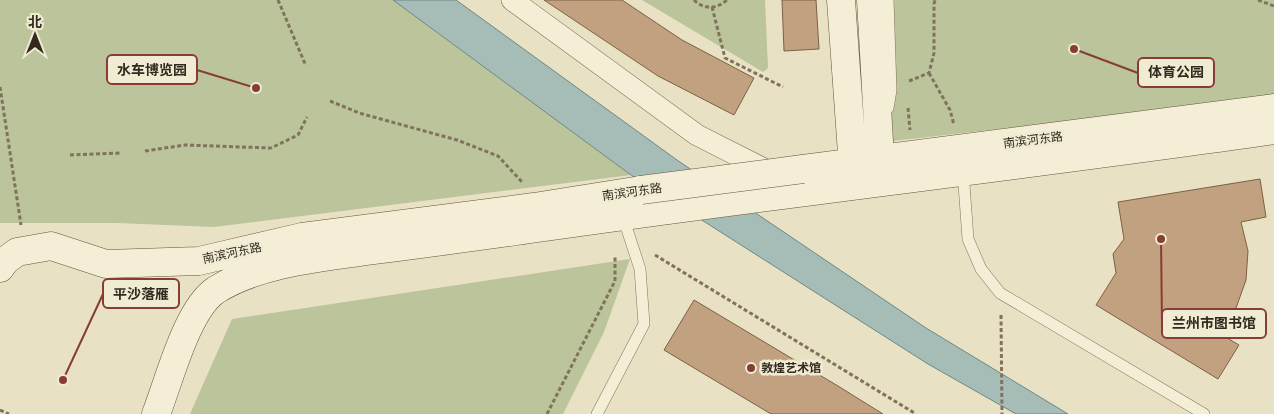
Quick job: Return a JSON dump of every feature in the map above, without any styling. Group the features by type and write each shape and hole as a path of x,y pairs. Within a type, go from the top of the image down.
{"main road":[{"path":"841,0 853,174"},
{"path":"871,0 880,170"},
{"name":"南滨河东路","path":"961,160 1274,108"},
{"name":"南滨河东路","path":"156,414 189,327 200,304 216,290 235,281 262,270 305,259 634,214 805,180 880,170 961,160 1274,130"},
{"name":"南滨河东路","path":"0,268 5,261 18,252 51,246 106,264 199,261 302,238 534,207 634,214"}],"street":[{"path":"512,0 697,135 805,180"}],"lane":[{"path":"880,170 891,90 888,0"},
{"path":"961,160 968,240 980,269 1000,293 1204,414"},
{"path":"597,414 644,324 634,214"}],"path":[{"path":"278,0 306,66"},
{"path":"694,0 705,7 712,7 727,0"},
{"path":"936,0 934,4 934,53 929,73 950,110 961,160"},
{"path":"1258,0 1274,6"},
{"path":"712,7 725,58 782,87"},
{"path":"906,82 929,73"},
{"path":"0,87 25,250"},
{"path":"330,101 359,113 457,140 498,156 521,179 534,207"},
{"path":"145,151 185,145 271,148 298,136 307,117"},
{"path":"70,155 122,153"},
{"path":"547,414 615,281 615,252 634,214 916,414"},
{"path":"1001,322 1002,414"},
{"path":"0,410 9,414"}],"green space":[{"path":"0,0 393,0 631,175 214,227 118,223 0,223"},
{"path":"642,0 765,0 768,68 763,72"},
{"path":"872,0 1274,0 1274,98 875,143"},
{"path":"630,259 604,332 563,414 190,414 232,319"}],"water":[{"path":"393,0 456,0 677,160 926,328 1068,414 1016,414 928,364 631,175"}],"building":[{"path":"544,0 622,0 682,40 754,78 734,115 658,76"},
{"path":"782,0 816,0 819,49 784,51"},
{"path":"1260,179 1266,217 1241,222 1248,251 1246,280 1236,308 1217,332 1239,345 1218,379 1096,305 1116,273 1113,254 1124,239 1118,202"},
{"name":"敦煌艺术馆","path":"694,300 883,414 771,414 664,350"}],"place":[{"name":"体育公园","path":"1074,49"},
{"name":"水车博览园","path":"256,88"},
{"name":"兰州市图书馆","path":"1161,239"},
{"name":"敦煌艺术馆","path":"751,368"},
{"name":"平沙落雁","path":"63,380"}]}
